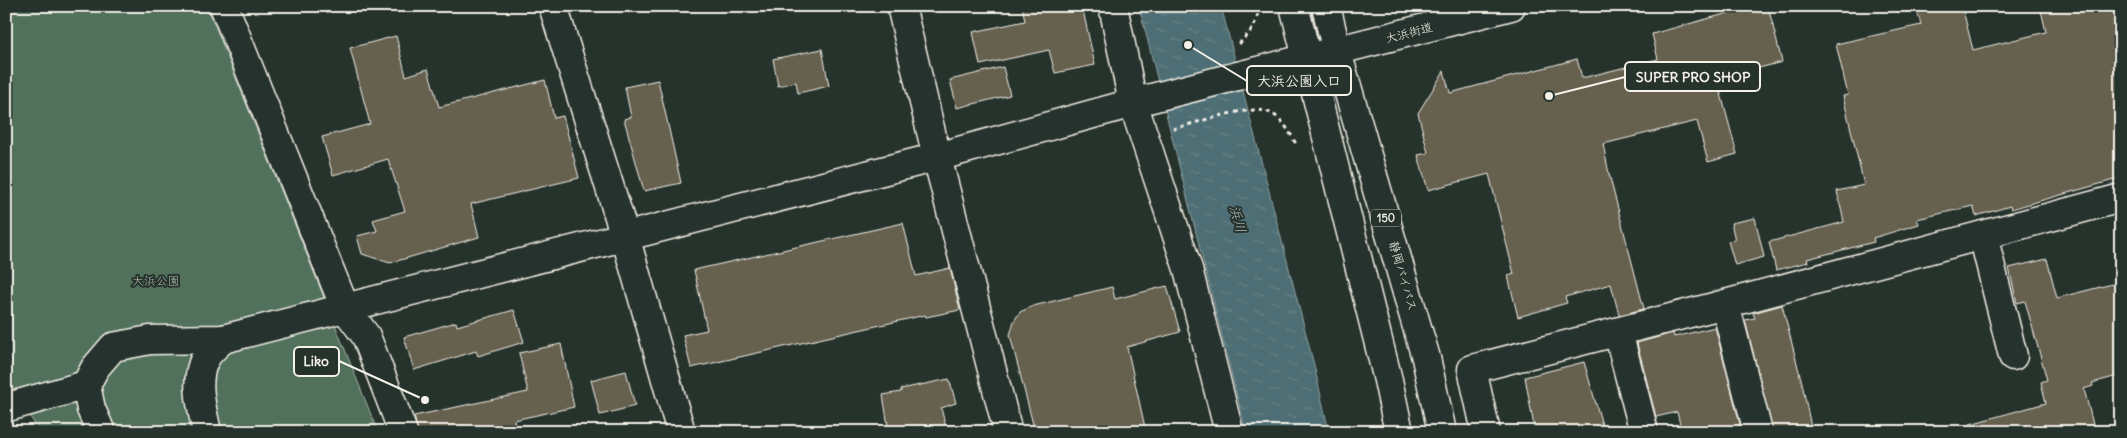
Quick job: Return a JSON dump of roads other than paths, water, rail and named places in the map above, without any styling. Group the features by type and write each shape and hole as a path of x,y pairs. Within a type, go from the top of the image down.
{"main road":[{"path":"224,6 345,308 366,336 403,432"},
{"path":"553,6 625,236 681,432"},
{"path":"901,6 937,157 1008,432"},
{"path":"1113,6 1136,102 1188,269 1228,432"},
{"path":"1294,6 1388,380 1399,432"},
{"name":"静岡バイパス","path":"1326,6 1337,52 1426,358 1442,432"},
{"name":"大浜街道","path":"86,385 95,368 113,347 150,340 223,339 937,157 1136,102 1511,6"},
{"path":"1486,432 1472,369 1725,304 2121,198"},
{"path":"1983,235 2014,356"},
{"path":"1725,304 1758,432"},
{"path":"1618,332 1644,432"},
{"path":"207,432 200,401 200,376 206,357 223,339"},
{"path":"6,405 8,407 86,385 90,409 101,432"}],"water":[{"name":"浜川","path":"1139,6 1221,6 1314,365 1329,432 1246,432"}],"place":[{"name":"大浜公園入口","path":"1188,45"},
{"name":"SUPER PRO SHOP","path":"1549,96"},
{"name":"Liko","path":"425,400"}],"park label":[{"name":"大浜公園","path":"156,281"}]}
